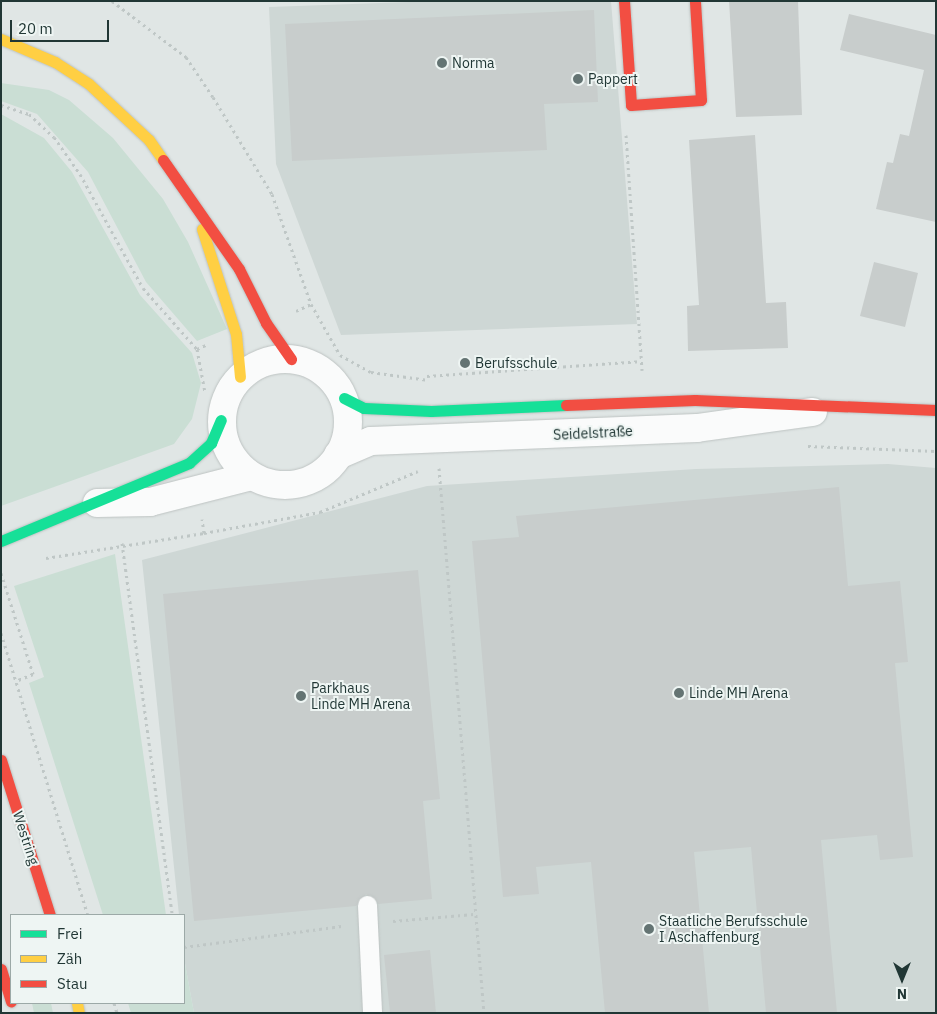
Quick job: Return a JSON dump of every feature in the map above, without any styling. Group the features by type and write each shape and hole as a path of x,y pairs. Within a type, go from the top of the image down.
{"main road":[{"path":"624,1 631,105 701,100 695,1"},
{"path":"1,39 55,62 132,122 174,172 239,269 266,323 291,359"},
{"path":"1,55 55,62"},
{"path":"195,206 236,334 240,377"},
{"name":"Seidelstraße","path":"344,398 364,408 431,411 649,402 936,410"},
{"path":"1,541 189,463 212,443 222,420"},
{"name":"Westring","path":"1,760 50,914"},
{"path":"1,969 10,999"}],"street":[{"path":"291,359 320,369 344,398 348,423 338,455 328,468 296,484 276,484 251,476 232,457 222,420 227,397 240,377 273,360 291,359"},
{"name":"Seidelstraße","path":"338,455 370,441 698,428 849,407"},
{"path":"97,502 150,502 251,476"}],"lane":[{"path":"368,914 372,1013"}],"path":[{"path":"112,1 186,57 212,96 272,194 312,304 340,355 371,372 427,376 640,361"},
{"path":"1,105 29,114 54,137 80,174 143,288 196,349 236,334"},
{"path":"631,105 625,122 640,361 649,402"},
{"path":"427,376 431,411"},
{"path":"430,466 438,462 474,914 484,1013"},
{"path":"204,533 320,512 422,470"},
{"path":"38,559 122,543 172,914"},
{"path":"1,573 33,674 18,680"},
{"path":"1,634 18,680 88,914"},
{"path":"185,947 368,914 474,914"}],"shaded area":[{"path":"436,1 611,1 637,324 341,335 276,164 269,7"},
{"path":"888,464 936,468 936,1013 194,1013 185,964 185,914 179,914 142,560 427,486 696,469"}],"green space":[{"path":"1,83 49,90 69,100 113,138 163,199 188,242 227,329 197,341 146,282 88,172 37,114 1,101"},
{"path":"1,114 44,138 72,172 140,295 192,353 201,383 192,419 174,444 1,506"},
{"path":"115,554 166,914 103,914 29,683 44,677 14,586"},
{"path":"185,964 194,1013 131,1013 128,1004 185,1004"},
{"path":"32,1004 51,1004 53,1013 34,1013"}],"building":[{"path":"729,1 798,1 802,115 736,117"},
{"name":"Norma","path":"594,10 598,102 544,104 547,150 292,161 285,24"},
{"path":"849,14 936,35 936,222 876,209 887,162 893,163 900,134 909,136 924,70 840,50"},
{"path":"755,135 766,303 786,302 788,348 688,351 687,306 699,305 689,140"},
{"path":"874,262 918,273 905,327 860,316"},
{"name":"Linde MH Arena","path":"839,487 848,586 900,581 908,662 895,663 913,857 880,860 877,835 821,840 837,1013 766,1013 751,847 694,852 709,1013 605,1013 591,862 536,867 539,894 503,897 472,541 519,537 516,516"},
{"name":"Parkhaus Linde MH Arena","path":"418,570 440,799 423,801 432,899 378,904 366,894 356,906 194,921 163,594"},
{"path":"430,950 436,1013 390,1013 384,955"}],"traffic: fast":[{"path":"344,398 364,408 431,411 566,405"},
{"path":"1,541 189,463 211,443 221,420"}],"traffic: slow":[{"path":"1,39 55,62 89,84 149,140 163,160"},
{"path":"202,229 236,334 240,377"},
{"path":"77,1004 79,1013"}],"traffic: jam":[{"path":"624,1 631,105 701,100 695,1"},
{"path":"163,160 239,269 266,323 291,359"},
{"path":"566,405 695,400 936,410"},
{"path":"1,760 50,914"},
{"path":"1,969 10,999"}],"place":[{"name":"Norma","path":"442,63"},
{"name":"Pappert","path":"578,79"},
{"name":"Berufsschule","path":"465,363"},
{"name":"Linde MH Arena","path":"679,693"},
{"name":"Parkhaus Linde MH Arena","path":"301,696"},
{"name":"Staatliche Berufsschule I Aschaffenburg","path":"649,929"}]}
